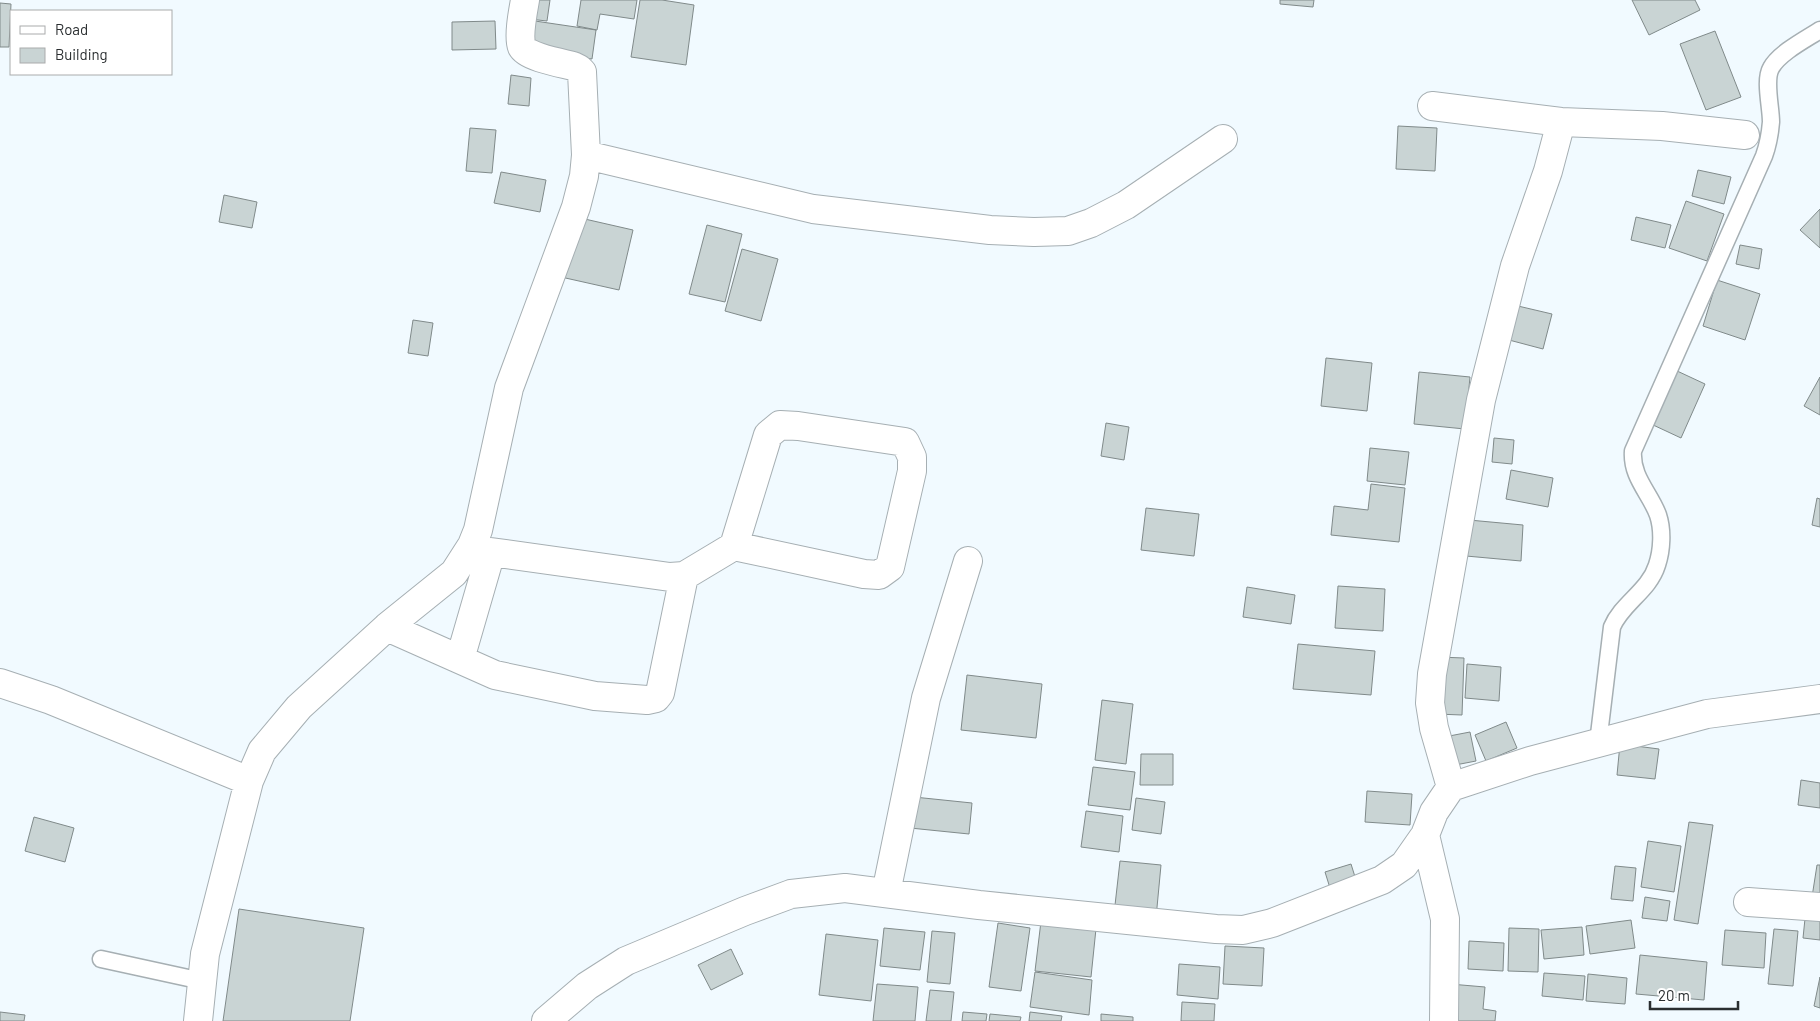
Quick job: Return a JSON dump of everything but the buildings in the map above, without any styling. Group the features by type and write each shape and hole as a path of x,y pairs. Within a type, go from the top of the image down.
{"street":[{"path":"198,1021 205,954 250,781 262,751 299,707 387,627 454,572 472,545 478,530 509,388 576,207 584,176 586,155 582,72 572,66 529,54 523,48 521,40 524,0"},
{"path":"1432,106 1561,122 1662,126 1745,135"},
{"path":"1451,787 1434,728 1430,702 1432,674 1481,400 1515,266 1548,171 1561,122"},
{"path":"586,155 813,208 990,230 1034,232 1068,231 1091,223 1126,205 1223,139"},
{"path":"460,659 491,552 670,577 684,576 734,546 768,435 780,425 905,442 912,457 912,471 890,567 879,575 864,574 734,546"},
{"path":"886,893 926,698 968,561"},
{"path":"387,627 495,675 595,696 647,700 656,698 660,693 684,576"},
{"path":"0,683 50,700 250,781"},
{"path":"546,1021 588,986 626,961 745,910 791,894 845,888 979,905 1216,929 1243,930 1272,923 1382,880 1404,865 1425,835 1434,812 1451,787 1530,761 1707,714 1820,699"},
{"path":"1425,835 1445,919 1444,1021"},
{"path":"1748,902 1820,906"}],"lane":[{"path":"1598,743 1612,627 1617,616 1647,585 1657,565 1662,538 1658,515 1634,470 1632,461 1633,451 1764,156 1769,141 1768,76 1771,67 1781,56 1820,30"},
{"path":"101,959 202,981"}]}
